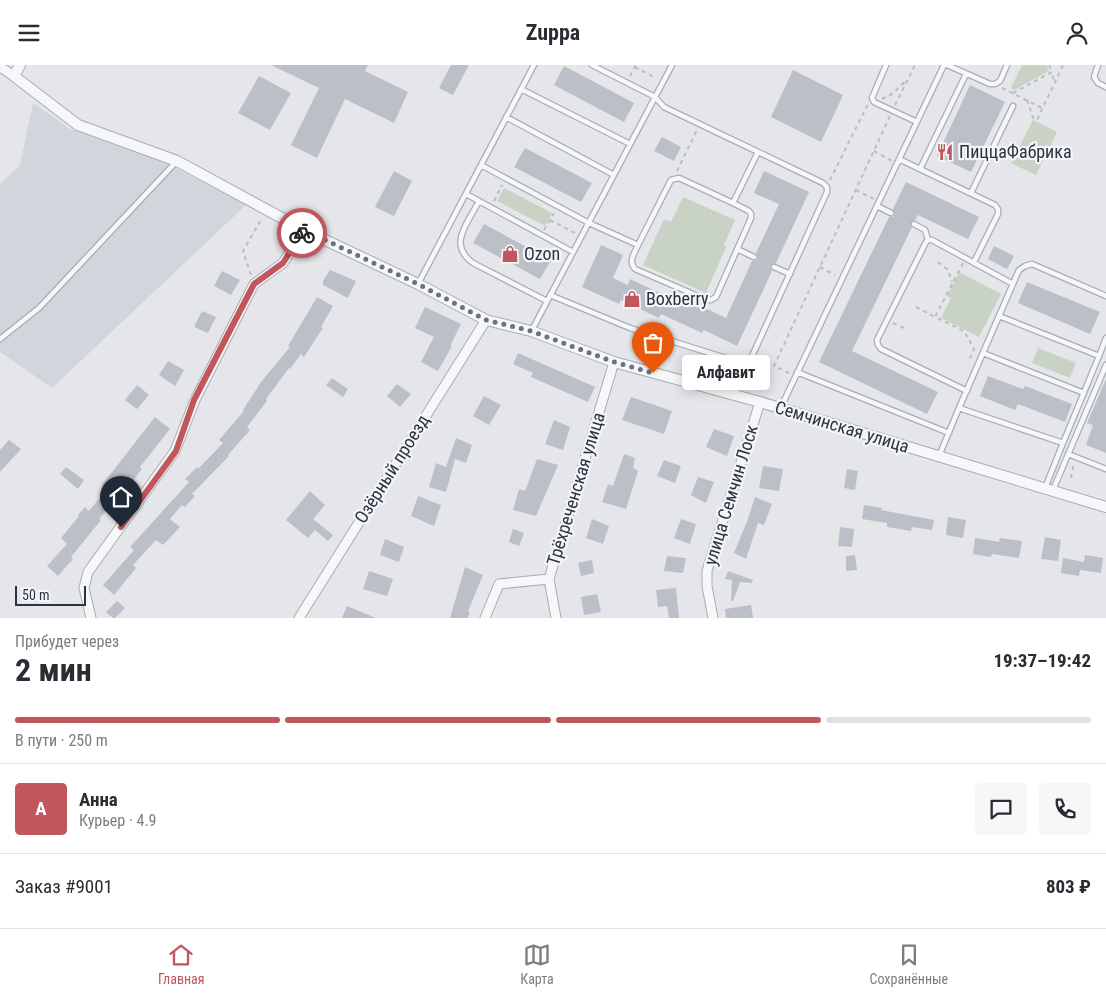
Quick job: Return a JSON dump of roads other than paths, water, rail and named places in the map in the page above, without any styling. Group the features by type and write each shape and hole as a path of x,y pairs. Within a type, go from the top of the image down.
{"street":[{"path":"0,67 14,76 20,65"},
{"name":"Семчинская улица","path":"14,76 78,125 177,161 304,230 418,284 486,320 531,331 614,362 760,402 1106,507"},
{"path":"91,618 84,588 88,572 176,451 194,400 254,284 283,263 304,230"},
{"name":"Озёрный проезд","path":"299,618 486,320"},
{"name":"Трёхреченская улица","path":"556,618 549,579 614,362"},
{"name":"улица Семчин Лоск","path":"712,618 707,571 760,402"},
{"path":"485,618 499,584 549,579"}],"lane":[{"path":"418,284 534,65"},
{"path":"592,65 655,97 664,107 823,183 827,187 827,192 735,395"},
{"path":"531,331 671,67 664,65"},
{"path":"886,65 872,98 874,102 917,122"},
{"path":"780,408 945,65 990,84 995,84 1000,81 1007,65"},
{"path":"1098,65 1094,77 1098,83 1106,87"},
{"path":"920,169 966,74"},
{"path":"521,89 630,144"},
{"path":"971,193 1012,105"},
{"path":"506,117 614,175"},
{"path":"733,203 758,152"},
{"path":"0,339 39,308 177,161"},
{"path":"898,161 920,169 971,193 995,205 998,209 998,214 974,263"},
{"path":"481,165 589,223 638,245"},
{"path":"674,178 679,178 733,203 749,211 751,214 716,297 711,300 707,300 635,269 631,259 638,245 671,180 674,178"},
{"path":"466,194 573,252"},
{"path":"479,201 460,238 460,246 465,255 473,263 547,301"},
{"path":"878,204 891,213"},
{"path":"914,224 925,230 928,240"},
{"path":"928,240 932,240 1013,284"},
{"path":"928,240 878,340 878,345 881,349 967,391"},
{"path":"737,249 754,257"},
{"path":"939,456 1013,284 1020,270 1025,265 1032,264 1106,296"},
{"path":"774,267 790,274"},
{"path":"550,295 630,329 748,365"},
{"path":"999,316 1099,356"},
{"path":"1048,490 1063,443 1106,339"},
{"path":"984,353 1084,393"},
{"path":"1048,490 1068,454 1098,391 1106,365"},
{"path":"797,374 949,433"},
{"path":"959,408 1063,443"},
{"path":"1068,454 1106,469"}],"place":[{"name":"ПиццаФабрика","path":"945,152"},
{"name":"Ozon","path":"510,254"},
{"name":"Boxberry","path":"632,299"},
{"name":"Алфавит","path":"653,373"}]}
